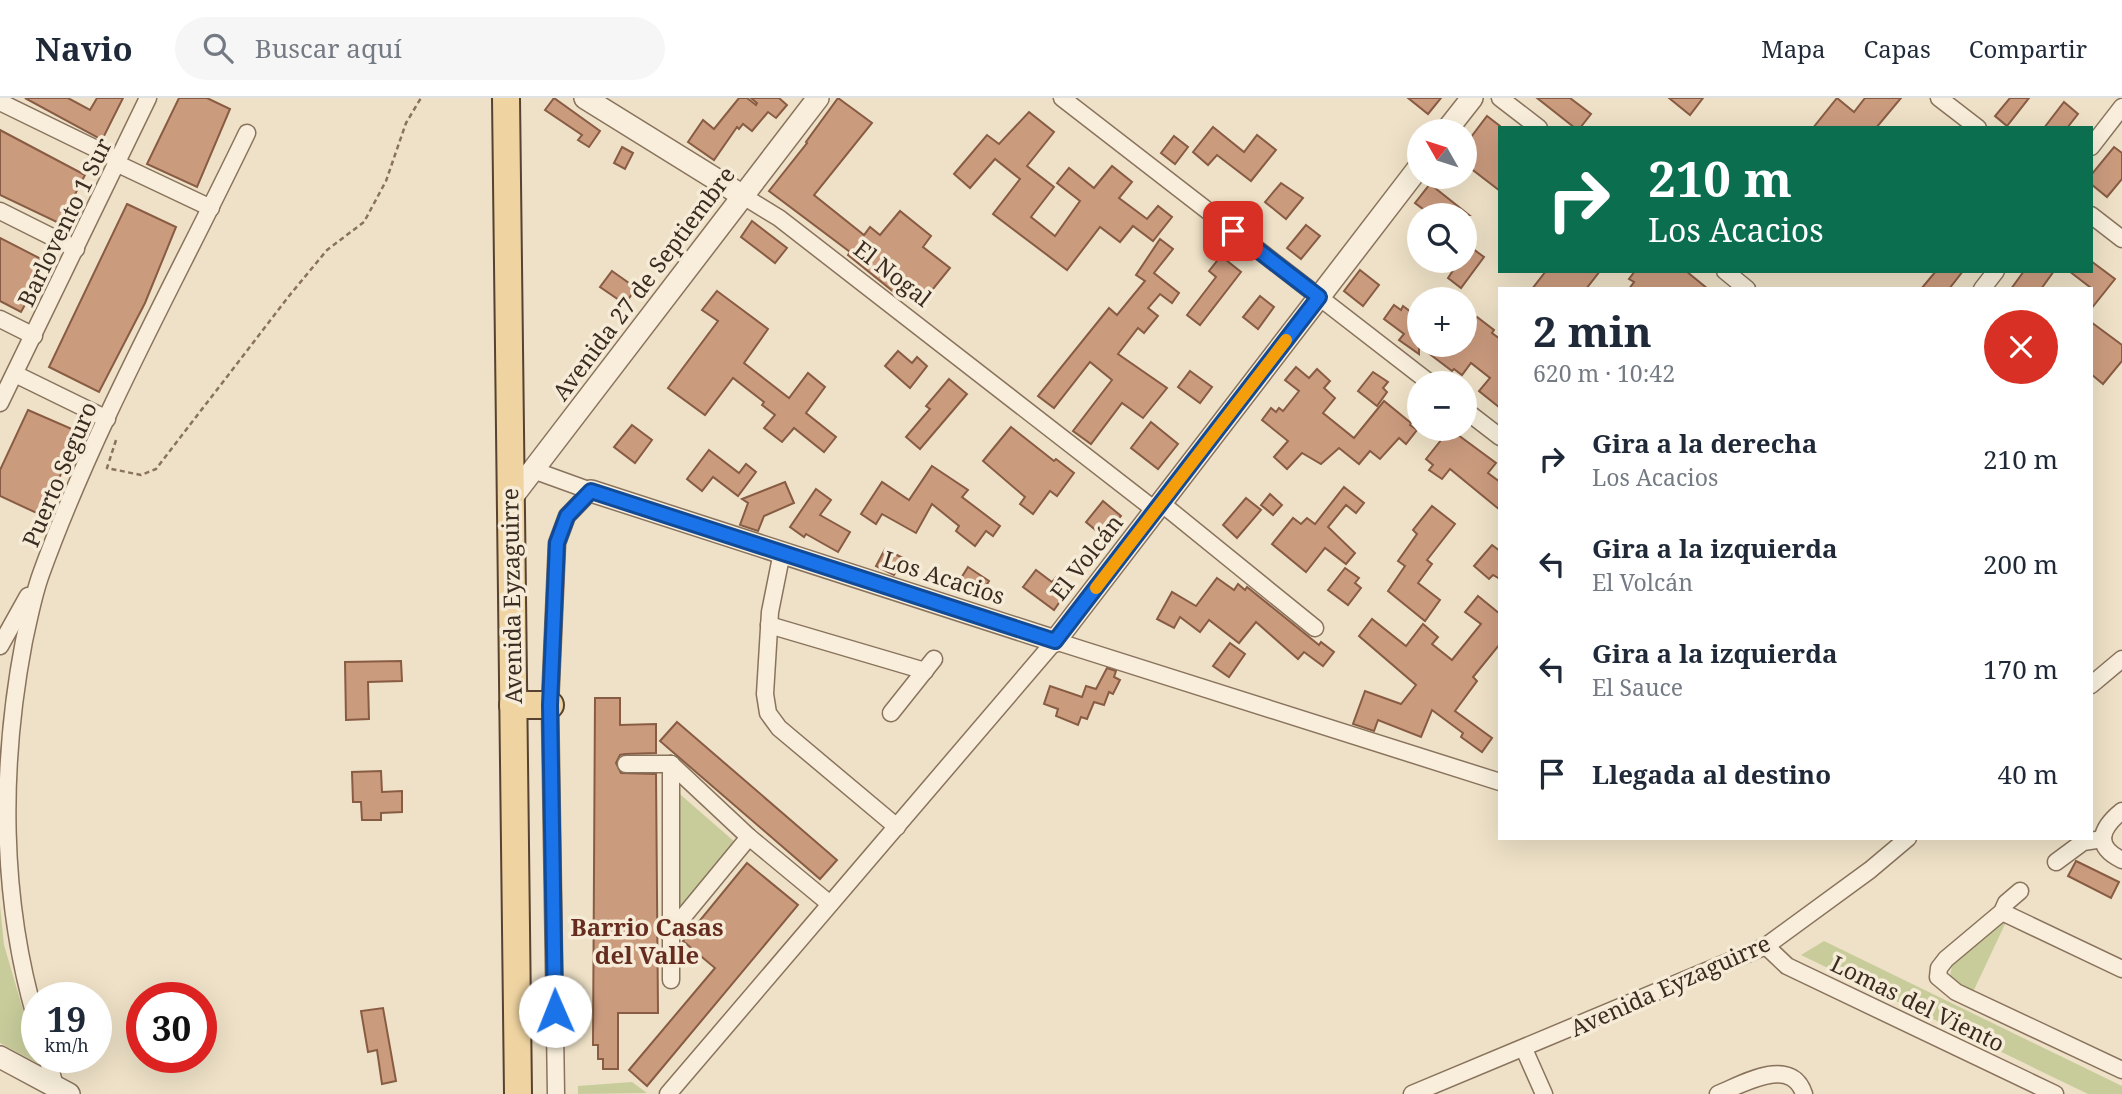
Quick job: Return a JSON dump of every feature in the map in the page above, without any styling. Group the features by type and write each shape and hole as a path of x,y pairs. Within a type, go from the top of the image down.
{"main road":[{"name":"Avenida Eyzaguirre","path":"506,98 517,1094"},
{"path":"513,705 550,705"}],"street":[{"name":"Barlovento 1 Sur","path":"0,403 149,98"},
{"name":"El Nogal","path":"585,98 790,226 1315,628"},
{"name":"Avenida 27 de Septiembre","path":"510,500 818,98"},
{"path":"1062,98 1415,371"},
{"path":"1455,119 1472,98"},
{"path":"1500,98 1536,126"},
{"path":"1939,98 1975,126"},
{"path":"0,102 211,208"},
{"path":"2093,144 2122,107"},
{"name":"Puerto Seguro","path":"27,982 13,927 7,874 4,795 13,692 40,576 103,426 247,133"},
{"name":"El Volcán","path":"668,1094 1055,641 1407,183"},
{"path":"0,212 76,248"},
{"path":"2093,217 2122,239"},
{"path":"1727,273 1745,287"},
{"path":"1984,287 1994,273"},
{"path":"0,319 34,336"},
{"path":"15,374 103,426"},
{"path":"1477,419 1498,435"},
{"name":"Los Acacios","path":"533,470 1055,641 1498,781"},
{"path":"556,1094 550,705 557,543 567,516 591,491"},
{"path":"782,552 769,625 766,704 773,722 897,827"},
{"path":"0,646 40,576"},
{"path":"769,625 930,665 891,713"},
{"path":"2093,683 2122,660"},
{"path":"626,764 671,764 749,837 830,904"},
{"path":"671,764 671,980"},
{"path":"2122,811 2108,823 2103,839 2107,850 2122,860"},
{"path":"669,934 749,837"},
{"path":"2056,862 2082,842 2103,839"},
{"name":"Avenida Eyzaguirre","path":"1412,1094 1766,946 1870,870 1906,840"},
{"path":"2020,891 2006,904 2002,912 1946,959 1939,968 1938,976 1956,992 2122,1070"},
{"path":"2002,912 2122,969"},
{"name":"Lomas del Viento","path":"1766,946 1787,966 2054,1094"},
{"path":"1524,1049 1544,1094"},
{"path":"0,1057 62,1090"},
{"path":"54,1073 62,1090"},
{"path":"1718,1094 1766,1075 1780,1073 1797,1080 1804,1094"}],"path":[{"path":"103,426 116,440 107,468 141,475 156,469 327,250 364,222 386,181 405,123 421,98"}],"green space":[{"path":"674,789 736,843 675,916"},
{"path":"0,905 4,945 21,1003 21,1054 0,1043"},
{"path":"2001,921 2006,922 1973,992 1949,980 1953,962"},
{"path":"1824,941 2122,1086 2122,1094 2088,1094 1801,955"},
{"path":"632,1082 647,1093 578,1094 578,1086"}],"building":[{"path":"25,98 68,98 90,110 97,98 123,98 102,140"},
{"path":"179,98 207,98 230,109 197,187 147,164"},
{"path":"554,98 600,131 589,147 578,140 582,135 545,110"},
{"path":"739,98 747,98 756,105 751,98 779,98 787,105 776,118 768,112 752,131 743,124 739,129 737,127 714,160 688,142 703,120 714,129"},
{"path":"838,98 872,123 814,195 864,235 870,227 880,235 900,211 931,236 923,247 950,268 920,305 904,291 900,297 848,255 850,252 769,191"},
{"path":"1408,98 1441,98 1428,114"},
{"path":"1537,98 1570,98 1591,114 1582,126 1572,126"},
{"path":"1669,98 1703,98 1690,115"},
{"path":"1837,98 1854,112 1865,98 1901,98 1878,126 1815,126"},
{"path":"2010,98 2029,98 2007,126 1995,116"},
{"path":"2064,102 2078,114 2069,126 2046,126"},
{"path":"1029,112 1054,132 1027,166 1054,187 1031,217 1055,236 1080,201 1057,183 1069,168 1094,188 1112,166 1132,182 1119,198 1147,219 1158,206 1172,217 1153,241 1133,226 1120,242 1100,227 1067,270 993,214 1020,179 995,159 970,188 954,174 987,135 999,144"},
{"path":"1487,116 1500,126 1498,189 1477,173 1477,129"},
{"path":"1213,127 1244,152 1257,135 1276,150 1251,181 1217,155 1208,165 1193,152"},
{"path":"0,130 85,175 69,206 72,207 63,225 0,195"},
{"path":"1174,136 1188,147 1175,164 1161,153"},
{"path":"622,147 633,153 625,169 614,163"},
{"path":"2114,147 2122,153 2122,179 2107,197 2093,186 2093,173"},
{"path":"1281,183 1303,198 1286,219 1265,202"},
{"path":"1426,189 1436,189 1454,203 1415,203"},
{"path":"127,204 176,227 145,303 99,392 49,367"},
{"path":"752,221 787,248 775,263 741,237"},
{"path":"1306,225 1320,236 1301,259 1287,248"},
{"path":"0,238 45,261 21,312 0,301"},
{"path":"1160,239 1173,249 1154,273 1179,293 1172,303 1160,294 1148,308 1158,316 1144,333 1138,328 1118,354 1167,388 1143,418 1122,403 1091,444 1073,431 1112,380 1090,362 1054,408 1038,396 1109,308 1117,315 1145,281 1136,275"},
{"path":"1477,252 1484,257 1477,266"},
{"path":"1221,256 1241,272 1200,325 1187,315 1216,277 1209,271"},
{"path":"2093,262 2115,279 2093,306 2093,287 2072,273 2093,273"},
{"path":"1360,270 1379,285 1363,306 1344,291"},
{"path":"612,271 636,288 625,304 600,287"},
{"path":"1451,273 1472,273 1462,287 1448,278"},
{"path":"1544,273 1598,273 1588,287 1534,287"},
{"path":"1634,273 1688,273 1706,287 1630,287 1634,282 1629,279"},
{"path":"1934,273 1961,273 1951,287 1923,287"},
{"path":"2023,273 2053,273 2042,287 2012,287"},
{"path":"717,291 768,329 744,363 789,398 808,373 825,387 806,413 836,437 824,452 794,428 782,442 764,428 775,415 762,405 764,402 733,378 705,415 668,388 718,321 702,310"},
{"path":"1260,296 1274,307 1258,329 1243,317"},
{"path":"1394,305 1401,310 1403,306 1407,309 1407,346 1399,340 1404,334 1384,319"},
{"path":"1477,317 1494,330 1492,333 1498,338 1498,406 1479,391 1490,378 1471,363 1465,371 1452,371 1434,357 1477,357"},
{"path":"2093,323 2122,345 2122,361 2103,384 2093,376"},
{"path":"898,351 912,363 917,357 927,366 910,388 885,366"},
{"path":"1296,367 1309,378 1317,369 1330,381 1324,388 1335,398 1323,413 1354,438 1384,401 1407,420 1408,441 1406,444 1399,438 1380,459 1370,451 1359,464 1339,448 1321,464 1302,453 1287,469 1274,457 1288,441 1262,420 1271,408 1276,412 1279,408 1283,411 1299,391 1285,380"},
{"path":"1190,371 1212,387 1200,403 1178,387"},
{"path":"1373,372 1388,382 1383,388 1387,392 1377,406 1358,391"},
{"path":"949,379 967,394 920,449 906,437 930,409 926,406"},
{"path":"28,410 81,433 41,515 0,496 0,470"},
{"path":"1151,422 1178,444 1158,469 1131,448"},
{"path":"632,425 652,440 635,463 614,447"},
{"path":"1011,427 1054,461 1056,459 1074,473 1057,496 1050,491 1033,514 1020,504 1025,497 983,461"},
{"path":"1440,441 1466,441 1496,463 1488,473 1498,480 1498,508 1450,469 1442,479 1429,470 1433,465 1426,459"},
{"path":"709,450 739,473 746,464 756,472 738,496 713,477 702,491 687,479"},
{"path":"932,466 968,490 962,497 1000,526 993,536 986,531 975,546 956,531 959,526 932,504 916,533 882,514 876,524 861,514 882,482 909,500"},
{"path":"785,482 794,503 764,516 758,531 740,525 748,503 742,499"},
{"path":"1344,487 1364,503 1356,513 1346,505 1328,527 1355,553 1346,564 1325,548 1306,572 1272,544 1293,518 1301,524 1307,518 1315,524"},
{"path":"816,489 831,500 820,515 850,532 838,552 806,534 804,537 790,527"},
{"path":"1270,494 1282,505 1273,515 1261,505"},
{"path":"1246,498 1261,510 1237,538 1223,525"},
{"path":"1103,501 1121,516 1104,537 1086,522"},
{"path":"1432,506 1455,524 1427,560 1432,564 1418,583 1440,600 1425,621 1388,591 1405,566 1398,561 1417,534 1413,530"},
{"path":"1492,545 1498,550 1498,578 1493,575 1489,579 1474,566"},
{"path":"885,549 903,558 894,575 876,566"},
{"path":"968,567 989,581 979,597 958,583"},
{"path":"1345,568 1359,578 1355,583 1361,588 1348,605 1328,590"},
{"path":"1036,570 1052,582 1056,577 1070,587 1054,610 1023,587"},
{"path":"1217,578 1234,590 1238,584 1245,590 1247,587 1319,645 1321,642 1334,652 1323,666 1304,652 1298,659 1256,622 1239,643 1209,620 1200,632 1180,617 1174,628 1157,619 1172,592 1196,606"},
{"path":"1478,596 1498,612 1498,646 1473,677 1477,681 1455,711 1492,738 1482,752 1461,737 1463,733 1432,710 1421,737 1378,720 1374,731 1353,724 1365,691 1401,704 1416,685 1359,636 1372,619 1406,646 1423,624 1438,637 1432,644 1452,660 1481,624 1465,612"},
{"path":"1230,643 1245,654 1229,677 1213,666"},
{"path":"401,661 402,681 368,682 369,719 346,720 345,662"},
{"path":"1107,668 1116,671 1114,677 1120,680 1113,694 1109,692 1104,705 1094,702 1087,719 1081,717 1078,725 1056,716 1058,709 1044,704 1050,686 1082,697 1086,686 1096,689"},
{"path":"595,698 620,698 620,725 656,724 656,753 620,755 616,763 621,773 656,774 658,1013 618,1013 618,1069 603,1069 603,1059 598,1059 598,1045 593,1045"},
{"path":"677,722 837,860 820,879 660,741"},
{"path":"381,771 382,792 402,791 402,812 381,813 381,820 362,820 361,802 353,802 352,772"},
{"path":"2076,861 2119,882 2111,898 2068,876"},
{"path":"747,863 798,905 647,1086 629,1070 715,968 683,941"},
{"path":"383,1008 396,1081 382,1084 377,1050 368,1052 361,1011"}],"slow traffic":[{"path":"1096,588 1286,340"}],"district":[{"name":"Barrio Casas del Valle","path":"647,940"}],"route":[{"path":"555,1011 550,705 557,543 572,507 591,491 1055,641 1319,297 1233,231"}]}
